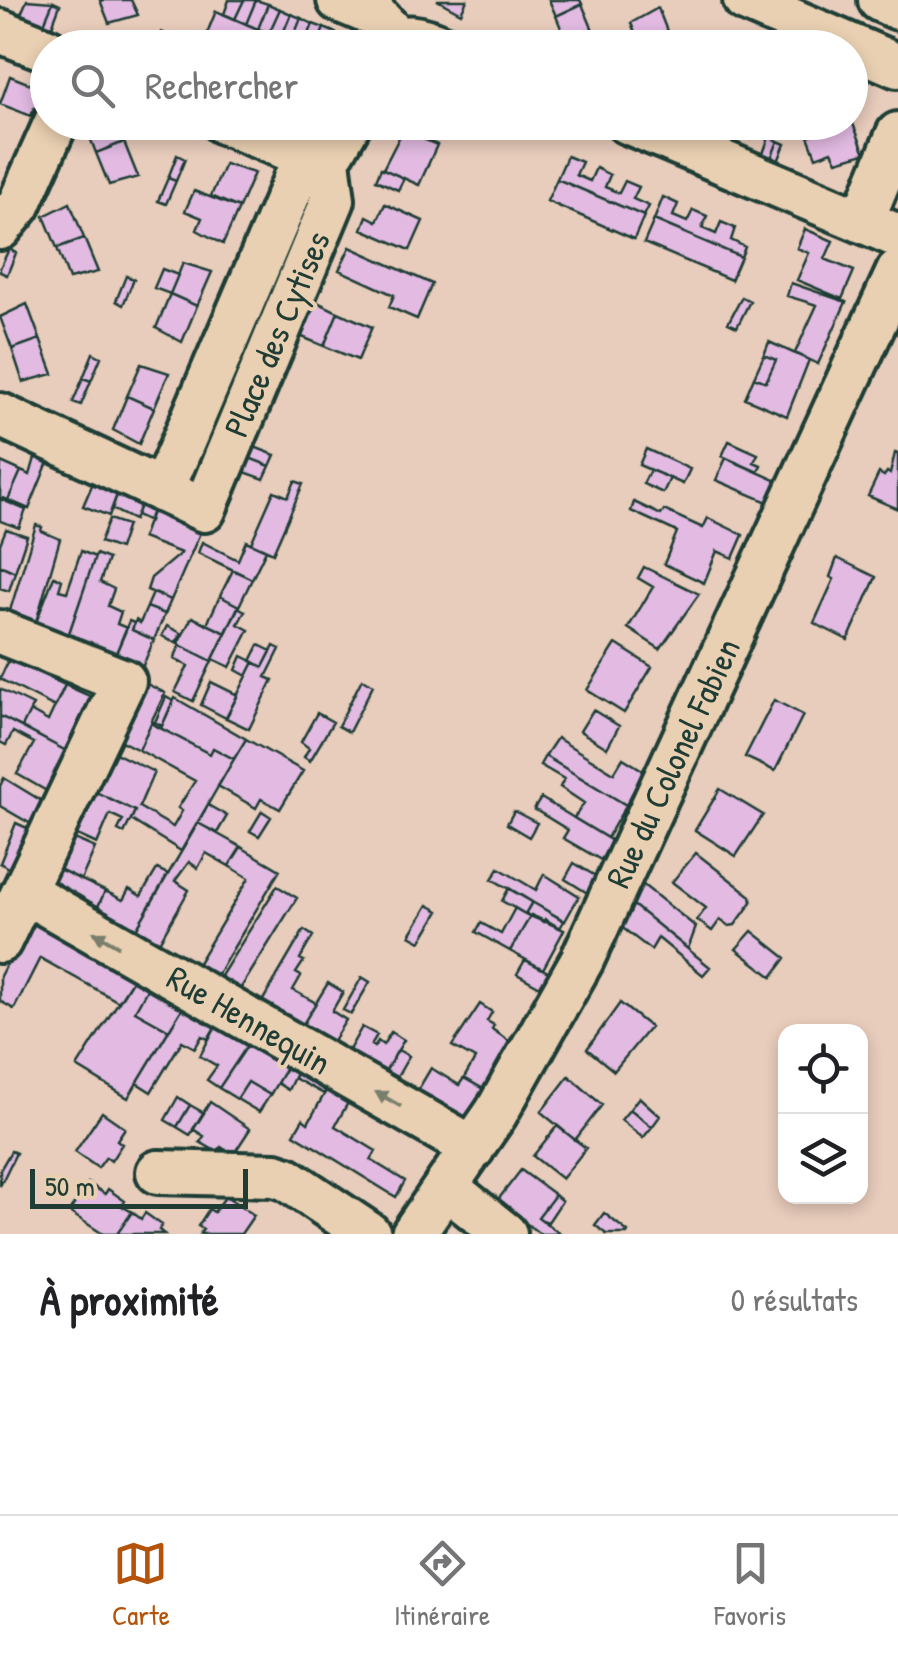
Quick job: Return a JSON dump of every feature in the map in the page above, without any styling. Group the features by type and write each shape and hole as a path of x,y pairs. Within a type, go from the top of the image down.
{"street":[{"path":"338,0 393,28"},
{"path":"880,0 898,8"},
{"path":"755,2 827,16"},
{"path":"0,30 30,42"},
{"path":"868,45 898,66"},
{"path":"670,140 880,228 898,134"},
{"path":"6,210 46,140"},
{"name":"Place des Cytises","path":"327,144 333,200 204,510 162,491 327,144"},
{"name":"Rue du Colonel Fabien","path":"413,1234 473,1148 590,944 898,272"},
{"path":"0,415 162,491"},
{"path":"0,632 124,681 0,941"},
{"name":"Rue Hennequin","path":"24,892 473,1148"},
{"path":"158,1172 275,1174 370,1234"},
{"path":"446,1187 506,1234"}],"building":[{"path":"27,0 53,2 43,26 20,16"},
{"path":"100,0 131,0 138,15 109,23"},
{"path":"229,0 244,0 235,19 224,14"},
{"path":"244,0 256,0 246,24 235,19"},
{"path":"256,0 268,4 258,29 246,24"},
{"path":"437,0 467,0 461,13"},
{"path":"549,0 580,0 582,4 556,16"},
{"path":"53,2 60,5 51,29 43,26"},
{"path":"268,4 280,9 270,30 258,29"},
{"path":"582,4 593,30 562,30 556,16"},
{"path":"658,8 667,30 634,30 631,23"},
{"path":"280,9 291,14 284,30 270,30"},
{"path":"216,11 258,29 258,30 208,30"},
{"path":"291,14 301,18 296,30 284,30"},
{"path":"301,18 313,24 310,30 296,30"},
{"path":"10,76 30,84 30,116 0,104"},
{"path":"91,140 123,140 124,142 96,153"},
{"path":"398,140 426,140 437,145 419,185 383,169"},
{"path":"768,140 778,141 768,166 760,162"},
{"path":"810,140 860,140 865,153 837,161 832,151 816,157"},
{"path":"778,141 785,144 775,169 768,166"},
{"path":"124,142 138,177 109,185 96,153"},
{"path":"177,155 185,159 176,181 168,178"},
{"path":"567,156 582,162 576,175 590,181 596,168 610,175 605,187 619,193 625,181 639,187 633,199 649,206 644,216 557,179"},
{"path":"225,164 254,173 239,208 211,196"},
{"path":"381,168 404,178 398,190 376,180"},
{"path":"168,178 176,181 166,204 158,201"},
{"path":"557,179 644,216 634,239 547,201"},
{"path":"194,191 239,208 223,244 197,230 202,218 185,211"},
{"path":"663,197 678,204 673,216 687,222 693,210 707,216 702,228 716,234 721,222 735,228 731,240 745,247 741,257 654,220"},
{"path":"70,203 84,238 57,248 44,216"},
{"path":"385,204 423,221 410,250 362,229 367,216 377,221"},
{"path":"654,220 741,257 731,280 644,243"},
{"path":"805,229 833,241 825,259 854,271 842,299 797,280 809,253 797,248"},
{"path":"84,238 98,272 69,279 57,248"},
{"path":"350,247 432,284 417,319 389,307 394,295 339,270"},
{"path":"9,249 16,253 7,275 0,268"},
{"path":"183,263 212,272 197,306 170,294"},
{"path":"162,269 178,275 170,294 154,288"},
{"path":"126,276 134,279 123,305 116,301"},
{"path":"791,283 846,302 818,364 795,353 817,305 787,296"},
{"path":"170,294 197,306 182,342 156,328"},
{"path":"742,297 750,301 737,327 728,323"},
{"path":"313,300 338,312 324,346 290,332"},
{"path":"27,304 40,339 12,349 0,317"},
{"path":"338,312 372,327 358,360 324,346"},
{"path":"40,339 53,374 23,382 12,349"},
{"path":"769,342 809,360 787,416 745,398 754,377 766,382 776,360 764,355"},
{"path":"93,353 101,357 91,381 83,378"},
{"path":"764,355 776,360 766,382 754,377"},
{"path":"141,364 169,373 154,408 127,396"},
{"path":"83,378 91,381 81,405 73,402"},
{"path":"127,396 154,408 139,444 113,430"},
{"path":"729,441 758,454 754,462 761,465 758,472 722,456"},
{"path":"249,445 275,455 270,466 244,456"},
{"path":"646,449 690,469 683,484 639,465"},
{"path":"37,451 50,457 29,509 8,500 21,471 30,475"},
{"path":"895,453 898,509 868,496 879,473 890,474"},
{"path":"244,456 270,466 264,479 239,470"},
{"path":"726,458 782,483 772,504 716,480"},
{"path":"1,462 21,471 8,500 0,497"},
{"path":"650,470 670,478 663,493 643,484"},
{"path":"95,478 119,489 109,516 83,506"},
{"path":"295,481 303,484 273,553 251,543 274,491 288,497"},
{"path":"119,489 143,499 134,520 112,509"},
{"path":"0,499 26,510 19,528 0,521"},
{"path":"143,499 154,505 149,521 136,515"},
{"path":"634,502 661,515 664,510 703,528 708,518 743,535 733,558 717,551 704,583 664,564 677,532 631,511"},
{"path":"154,505 203,526 171,600 147,590 151,578 181,553 142,538"},
{"path":"109,519 127,525 119,549 100,542"},
{"path":"36,525 60,539 35,625 9,614"},
{"path":"6,529 27,536 15,572 0,565 0,544"},
{"path":"246,541 266,550 252,579 198,553 202,542 238,560"},
{"path":"81,551 95,557 67,639 35,625 54,576 62,580 59,590 67,592"},
{"path":"96,554 108,559 100,582 114,589 108,606 121,612 117,624 127,628 114,658 67,639"},
{"path":"837,558 876,577 848,640 814,623 834,579 830,577"},
{"path":"0,565 15,572 9,591 0,588"},
{"path":"644,567 699,594 660,649 628,628 653,587 638,578"},
{"path":"233,570 252,579 239,606 220,596"},
{"path":"153,593 171,600 165,614 147,607"},
{"path":"220,596 239,606 226,633 207,624"},
{"path":"147,607 165,614 154,640 132,630"},
{"path":"238,607 245,611 238,624 249,630 230,667 213,659"},
{"path":"192,617 226,633 212,661 178,644"},
{"path":"129,621 134,623 132,630 154,640 141,670 114,658"},
{"path":"167,626 181,633 176,643 162,636"},
{"path":"616,644 652,667 624,713 587,690"},
{"path":"180,645 212,661 193,701 175,692 188,666 174,659"},
{"path":"259,645 271,651 263,667 251,661"},
{"path":"274,646 280,649 266,677 273,680 249,729 226,718 254,662 263,667"},
{"path":"242,656 254,662 247,676 236,670"},
{"path":"9,659 65,685 55,707 0,679"},
{"path":"362,679 373,685 349,732 338,726"},
{"path":"143,682 165,693 152,720 154,725 151,723 139,750 117,739"},
{"path":"211,682 238,695 226,718 201,705"},
{"path":"65,685 92,697 92,709 70,753 22,727 30,711 48,721"},
{"path":"0,689 33,705 22,727 0,716"},
{"path":"166,697 173,701 162,726 155,722"},
{"path":"175,698 246,739 234,759 213,748 210,754 154,725 155,722 162,726"},
{"path":"774,700 803,715 775,771 745,757"},
{"path":"593,710 619,726 607,748 580,731"},
{"path":"317,713 333,722 310,761 304,757 309,748 301,742"},
{"path":"0,716 72,754 52,794 17,774 34,743 13,732 6,745 0,742"},
{"path":"151,723 210,754 213,748 234,759 181,851 131,820 135,811 94,791 111,751 154,772 139,807 173,827 182,811 178,808 195,781 139,750"},
{"path":"557,738 614,773 623,758 644,771 626,805 545,756"},
{"path":"246,739 303,771 280,809 261,799 256,808 218,786"},
{"path":"545,756 626,805 607,838 574,818 584,803 560,787 564,779 540,765"},
{"path":"4,778 50,806 38,828 0,806"},
{"path":"720,789 763,815 736,856 695,830"},
{"path":"94,791 135,811 124,833 118,830 123,820 110,814 97,844 75,834"},
{"path":"541,798 612,841 601,860 563,838 568,830 534,809"},
{"path":"208,805 227,816 217,833 198,823"},
{"path":"262,811 271,817 259,836 250,831"},
{"path":"514,811 537,823 529,837 507,824"},
{"path":"16,823 36,832 19,875 0,863"},
{"path":"198,823 241,847 229,866 206,853 198,868 189,862 175,881 189,890 158,944 135,931"},
{"path":"72,838 95,848 81,880 59,869"},
{"path":"241,847 280,870 216,977 196,966 249,878 229,866"},
{"path":"696,853 751,896 752,902 735,925 720,920 712,931 697,920 706,908 672,882"},
{"path":"574,863 597,877 589,894 565,879"},
{"path":"499,868 536,890 544,874 579,896 565,921 492,879"},
{"path":"59,869 105,891 96,911 50,889"},
{"path":"157,869 168,874 135,931 96,911 105,891 123,900 129,889 141,896"},
{"path":"642,884 696,927 688,949 632,904"},
{"path":"277,886 297,898 239,991 219,979"},
{"path":"509,888 532,902 525,914 502,901"},
{"path":"532,902 564,921 560,928 525,914"},
{"path":"632,904 710,967 703,975 658,938 651,950 620,926"},
{"path":"428,905 439,911 421,941 410,935"},
{"path":"515,908 530,917 510,951 476,932 481,923 501,934"},
{"path":"531,915 564,930 543,969 510,951"},
{"path":"36,922 135,976 119,1002 40,958 14,1009 0,1001 0,976 27,924"},
{"path":"304,930 313,936 300,959 304,961 296,973 301,976 293,990 316,1003 300,1029 260,1005"},
{"path":"752,931 786,958 772,977 736,949"},
{"path":"525,960 550,973 542,988 517,974"},
{"path":"135,976 150,984 135,1011 169,1030 128,1098 77,1067"},
{"path":"362,977 370,982 351,1014 343,1010"},
{"path":"328,983 343,992 332,1011 346,1020 329,1047 300,1029"},
{"path":"150,984 185,1004 169,1030 135,1011"},
{"path":"620,1003 650,1027 614,1071 587,1049"},
{"path":"185,1004 218,1022 208,1039 202,1036 195,1048 182,1041 151,1092 137,1083"},
{"path":"480,1004 492,1012 487,1021 494,1025 492,1029 512,1043 485,1090 464,1078 475,1059 452,1046"},
{"path":"218,1022 251,1040 219,1088 207,1080 217,1066 200,1056"},
{"path":"362,1027 377,1035 371,1045 374,1047 378,1041 383,1045 391,1032 404,1040 381,1079 345,1057"},
{"path":"251,1040 290,1061 270,1095 248,1082 237,1099 219,1088"},
{"path":"398,1050 409,1056 392,1086 381,1078"},
{"path":"290,1061 299,1067 288,1090 277,1083"},
{"path":"299,1067 330,1084 324,1094 294,1078"},
{"path":"431,1068 459,1085 464,1078 485,1090 466,1121 413,1098"},
{"path":"569,1076 602,1105 575,1140 541,1112"},
{"path":"248,1082 270,1095 259,1112 237,1099"},
{"path":"330,1084 350,1099 335,1126 376,1151 371,1160 405,1181 396,1197 294,1134 303,1119 308,1123"},
{"path":"178,1097 190,1105 177,1127 165,1120"},
{"path":"639,1097 660,1116 652,1127 630,1109"},
{"path":"210,1102 250,1129 233,1155 221,1147 217,1152 200,1142 204,1136 193,1129"},
{"path":"190,1105 204,1113 190,1135 177,1127"},
{"path":"630,1109 652,1127 643,1138 621,1120"},
{"path":"102,1112 125,1128 117,1140 122,1144 111,1161 106,1157 98,1168 75,1152"},
{"path":"557,1126 586,1148 562,1179 533,1156"},
{"path":"11,1151 16,1153 0,1186 0,1170"},
{"path":"521,1170 555,1195 538,1217 560,1234 540,1234 497,1201"},
{"path":"88,1183 105,1194 108,1189 125,1201 122,1206 132,1212 117,1234 103,1234 69,1212"},
{"path":"555,1195 562,1201 548,1222 542,1220 538,1217"},
{"path":"226,1196 254,1215 241,1234 200,1234 203,1229 198,1226 209,1209 214,1212"},
{"path":"132,1212 141,1219 145,1213 162,1225 159,1230 164,1234 117,1234"},
{"path":"604,1213 627,1234 606,1234 595,1225"}]}
